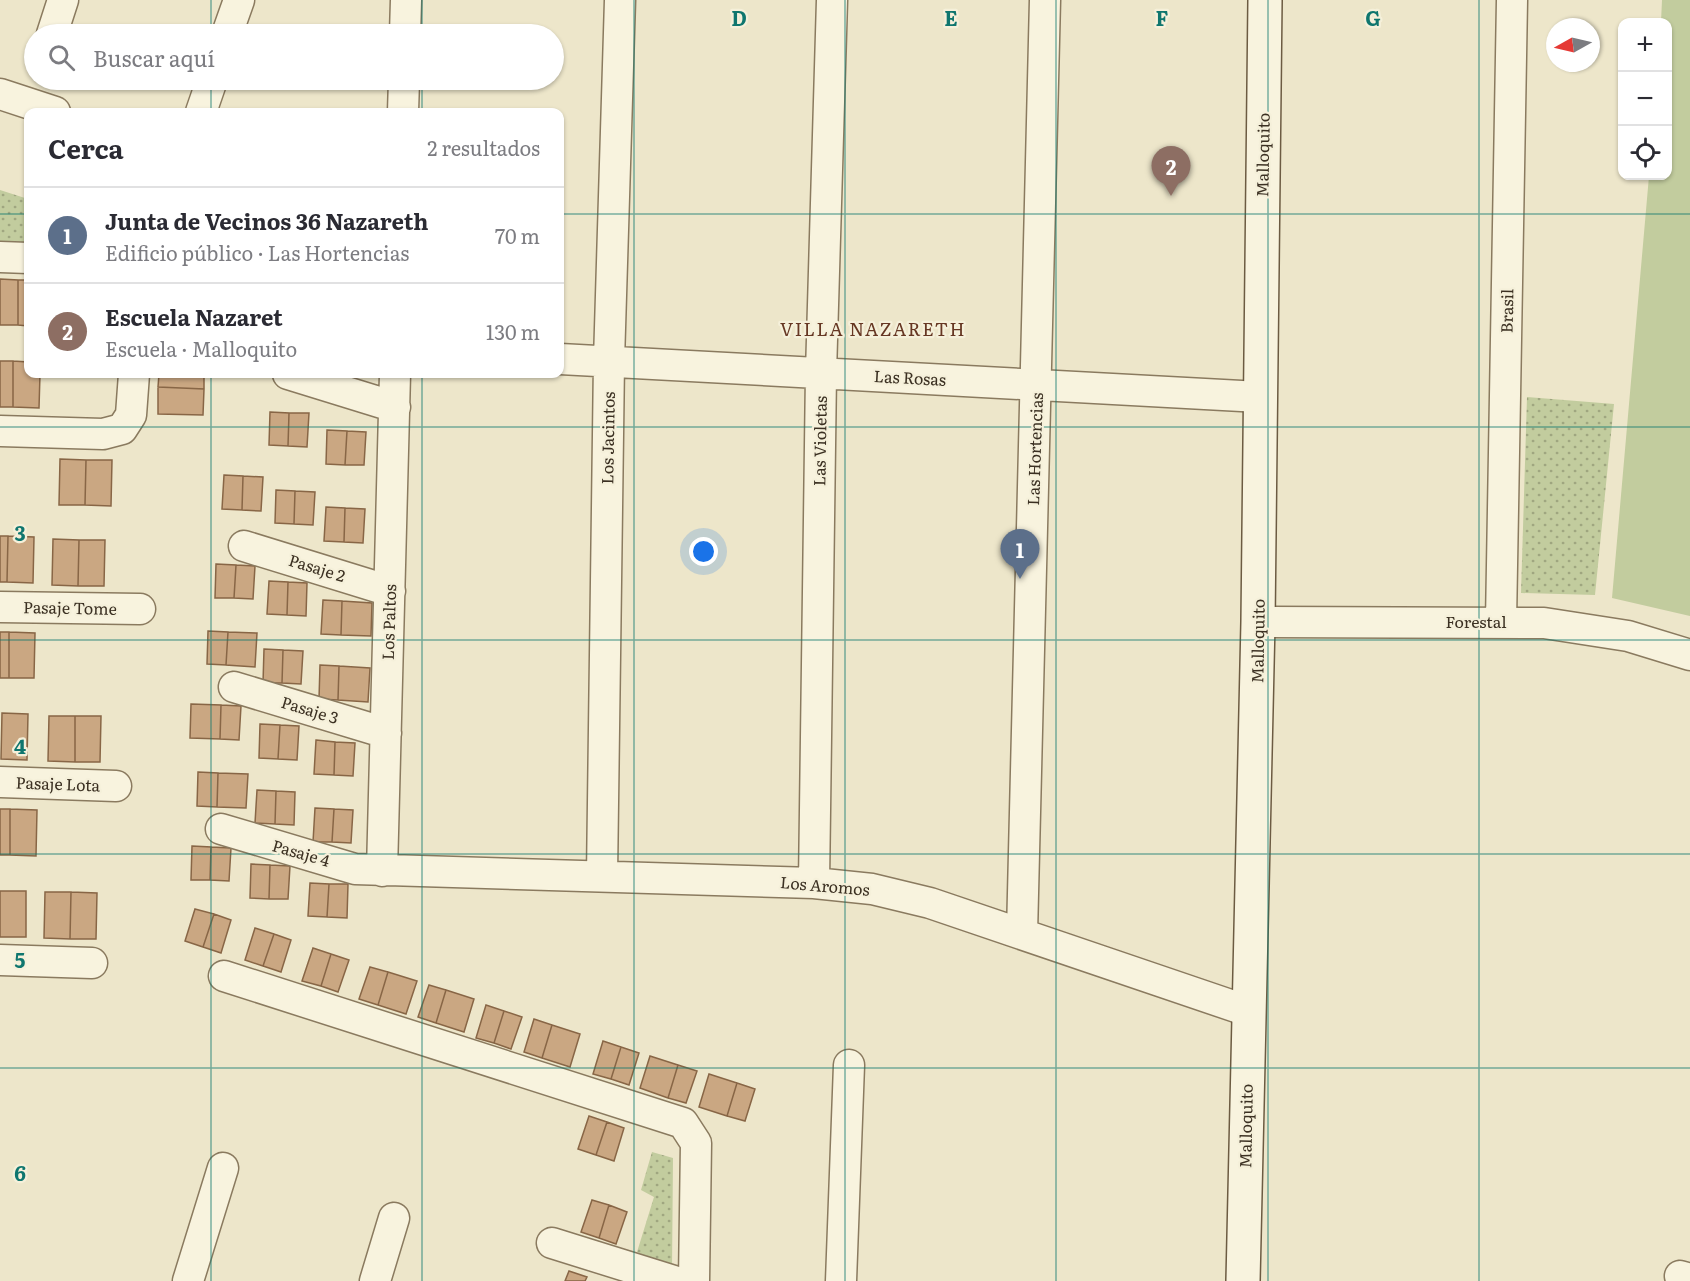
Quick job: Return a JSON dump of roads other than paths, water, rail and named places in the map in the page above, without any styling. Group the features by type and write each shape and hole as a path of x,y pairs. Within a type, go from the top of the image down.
{"street":[{"path":"55,24 63,0"},
{"path":"231,24 239,0"},
{"path":"405,24 406,0"},
{"name":"Los Jacintos","path":"602,876 609,361 620,0"},
{"name":"Las Violetas","path":"814,883 821,373 832,0"},
{"name":"Las Hortencias","path":"1022,934 1045,0"},
{"name":"Malloquito","path":"1243,1281 1258,622 1265,0"},
{"name":"Brasil","path":"1501,622 1512,0"},
{"path":"202,108 209,90"},
{"path":"403,108 404,90"},
{"path":"0,94 40,99"},
{"path":"0,257 24,258"},
{"name":"Las Rosas","path":"564,359 1260,397"},
{"path":"0,430 103,434 122,429 131,415 134,378"},
{"path":"301,378 395,407"},
{"name":"Los Paltos","path":"382,871 396,378"},
{"name":"Pasaje 2","path":"244,546 390,591"},
{"name":"Pasaje Tome","path":"0,607 140,609"},
{"name":"Forestal","path":"1258,622 1501,622 1586,628 1628,636 1690,655"},
{"name":"Pasaje 3","path":"234,687 386,733"},
{"name":"Pasaje Lota","path":"0,782 116,786"},
{"name":"Pasaje 4","path":"221,829 356,869 382,871"},
{"name":"Los Aromos","path":"382,871 814,883 901,895 1248,1011"},
{"path":"0,960 92,963"},
{"path":"224,976 683,1123 696,1143 694,1281"},
{"path":"841,1281 849,1065"},
{"path":"188,1281 223,1168"},
{"path":"375,1281 394,1218"},
{"path":"552,1243 674,1281"}],"place":[{"name":"Escuela Nazaret","path":"1171,196"},
{"name":"Junta de Vecinos 36 Nazareth","path":"1020,579"}],"district":[{"name":"VILLA NAZARETH","path":"873,330"}]}
